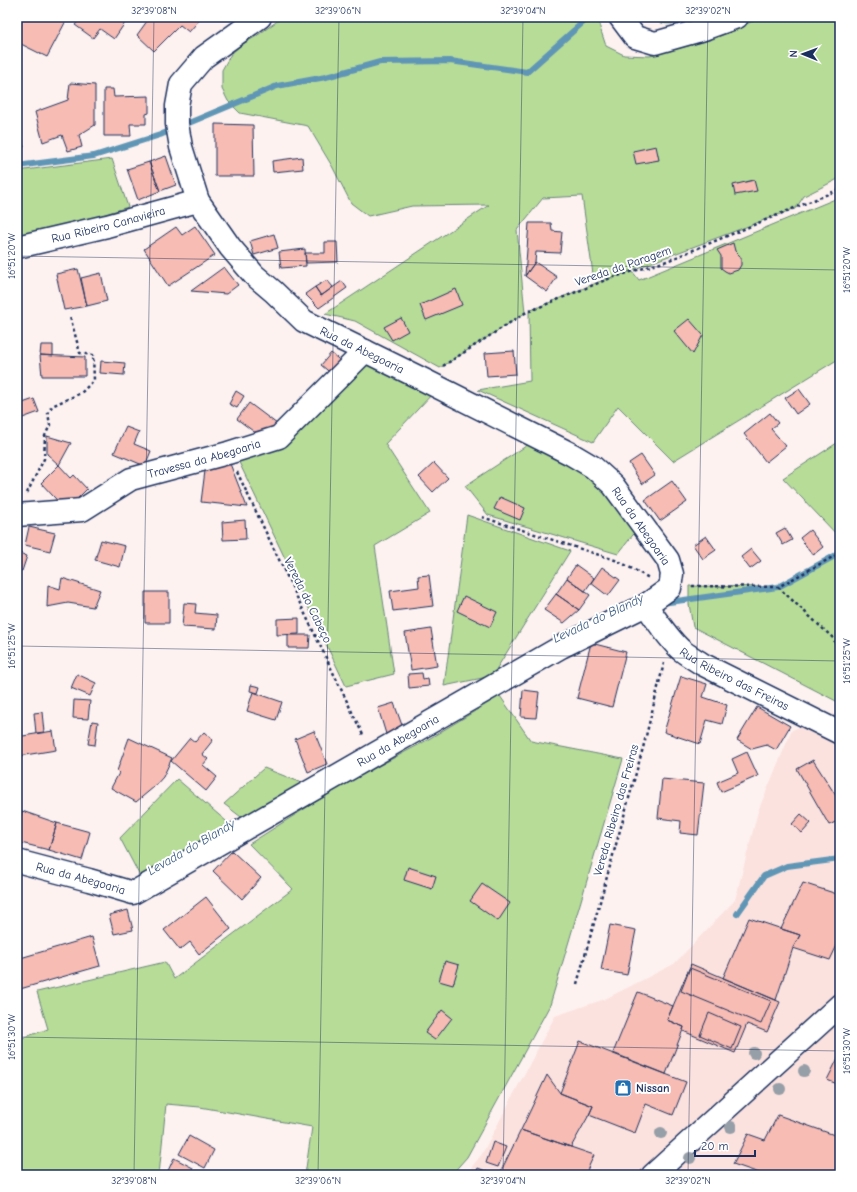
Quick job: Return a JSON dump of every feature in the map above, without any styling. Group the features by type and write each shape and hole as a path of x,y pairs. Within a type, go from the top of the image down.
{"street":[{"name":"Rua da Abegoaria","path":"17,861 133,893 561,647 646,605 670,588 672,574 668,560 613,485 593,467 571,454 304,321 254,275 230,247 198,201 181,147 177,124 177,106 181,84 204,56 260,17"},
{"path":"620,17 635,37 655,43 701,30 737,17"},
{"name":"Rua Ribeiro Canavieira","path":"17,247 107,226 198,201"},
{"name":"Travessa da Abegoaria","path":"20,507 82,510 131,480 279,437 365,351"},
{"name":"Rua Ribeiro das Freiras","path":"646,605 670,639 682,650 702,664 840,732"},
{"path":"653,1175 840,1005"}],"path":[{"name":"Vereda da Paragem","path":"422,379 525,313 608,279 667,261 840,189"},
{"path":"20,507 44,459 45,436 50,425 48,413 52,406 81,393 94,380 93,355 80,353 70,316"},
{"name":"Vereda do Cabeço","path":"228,453 372,755"},
{"path":"482,517 618,560 670,588 689,586 778,588 840,553"},
{"path":"778,588 833,638 840,653"},
{"name":"Vereda Ribeiro das Freiras","path":"577,984 643,748 670,639"}],"shaded area":[{"path":"840,712 840,1175 465,1175 482,1154 555,1016 605,999 674,964 735,900 758,811 792,730"}],"green space":[{"path":"283,17 599,17 600,28 606,46 624,55 650,56 713,39 762,17 840,17 840,178 804,196 796,208 608,279 593,274 582,196 543,198 517,230 525,313 440,368 355,321 325,314 489,205 412,206 368,216 351,203 332,166 308,126 240,113 228,101 222,89 222,70 231,54 241,45"},
{"path":"650,17 699,17 668,24 656,21"},
{"path":"112,159 128,207 59,228 17,238 17,171"},
{"path":"840,197 840,358 673,461 618,406 593,442 478,390 530,381 529,311 601,281 632,271 639,280"},
{"path":"371,357 434,392 385,444 430,513 375,546 394,674 346,686 237,458"},
{"path":"840,441 840,538 783,478"},
{"path":"529,444 563,461 601,486 640,526 618,554 488,515 465,486"},
{"path":"467,515 570,551 492,676 444,686"},
{"path":"840,553 840,703 693,627 689,604 689,586 778,587"},
{"path":"500,696 531,741 623,759 550,1005 467,1157 451,1175 305,1175 312,1127 200,1107 166,1104 159,1175 18,1175 17,1040 48,1029 37,992 165,962 174,979 293,889 249,844 339,787 422,743"},
{"path":"264,768 305,784 245,820 224,804"},
{"path":"177,779 233,827 142,880 120,838"}],"building":[{"path":"19,17 68,17 47,57 17,42 17,21"},
{"path":"81,17 129,17 114,39 100,29 93,38 75,25"},
{"path":"150,17 202,17 189,32 180,25 154,51 137,35"},
{"path":"70,83 95,85 95,125 79,135 82,147 68,151 62,135 43,142 35,112 68,100"},
{"path":"104,89 113,89 114,97 149,96 149,113 146,114 146,124 130,124 131,136 104,136"},
{"path":"215,124 253,125 254,176 215,176"},
{"path":"17,128 24,147 17,150"},
{"path":"656,146 659,160 636,164 633,151"},
{"path":"166,156 176,185 160,191 149,162"},
{"path":"302,157 303,169 273,172 272,161"},
{"path":"149,162 160,191 138,200 127,169"},
{"path":"754,180 757,191 735,195 733,185"},
{"path":"529,223 551,223 552,231 562,232 560,253 536,252 535,262 525,276"},
{"path":"195,226 215,255 168,286 144,249 176,227 182,235"},
{"path":"274,234 278,248 254,255 250,241"},
{"path":"325,242 337,242 338,262 306,263 305,253 325,253"},
{"path":"733,243 735,251 741,257 741,265 738,270 729,273 721,268 721,256 717,250"},
{"path":"305,249 306,266 281,268 279,252"},
{"path":"535,262 557,277 547,292 525,276"},
{"path":"224,267 238,285 226,294 191,291"},
{"path":"78,269 87,306 64,310 56,274"},
{"path":"101,273 107,301 87,306 81,278"},
{"path":"327,280 333,287 321,296 315,287"},
{"path":"342,281 347,288 319,308 305,294 315,287 321,296"},
{"path":"456,289 462,305 426,320 420,305"},
{"path":"401,318 408,331 392,340 384,327"},
{"path":"689,319 703,335 693,354 674,331"},
{"path":"41,345 53,345 53,356 40,355"},
{"path":"514,351 516,374 487,376 485,353"},
{"path":"331,353 343,363 333,375 321,365"},
{"path":"40,355 85,357 85,376 42,376"},
{"path":"101,361 125,363 124,375 100,373"},
{"path":"799,389 810,404 796,414 785,398"},
{"path":"236,391 244,396 237,408 229,404"},
{"path":"34,399 39,412 17,420 17,405"},
{"path":"249,403 277,424 265,440 237,419"},
{"path":"770,413 778,423 771,429 786,446 766,462 744,434"},
{"path":"126,427 139,432 134,444 151,451 145,466 114,453"},
{"path":"47,436 71,443 59,465 47,454"},
{"path":"641,455 655,475 642,484 629,463"},
{"path":"227,456 247,507 201,502 206,463"},
{"path":"434,463 448,478 433,492 419,477"},
{"path":"59,465 71,478 74,475 87,489 66,510 41,483"},
{"path":"672,481 687,502 660,521 645,500"},
{"path":"500,497 525,508 520,520 494,509"},
{"path":"245,520 246,539 223,540 222,522"},
{"path":"29,527 55,533 50,551 25,545"},
{"path":"785,528 792,540 783,545 776,533"},
{"path":"810,530 823,547 813,555 800,538"},
{"path":"706,536 716,550 703,559 693,545"},
{"path":"101,540 125,546 120,567 95,560"},
{"path":"751,549 761,561 750,569 741,557"},
{"path":"17,552 27,556 22,571 17,569"},
{"path":"576,565 594,578 585,591 567,578"},
{"path":"602,567 620,580 608,596 591,583"},
{"path":"429,575 433,606 393,611 390,591 419,587 418,576"},
{"path":"62,578 100,590 93,607 68,603 47,607 48,585 60,589"},
{"path":"567,578 590,595 579,610 556,594"},
{"path":"145,592 169,592 169,623 145,623"},
{"path":"556,594 579,610 564,623 544,610"},
{"path":"464,596 497,612 490,627 457,611"},
{"path":"184,603 196,604 195,613 217,615 216,629 182,627"},
{"path":"299,618 299,634 277,635 277,619"},
{"path":"431,629 437,666 411,670 405,633"},
{"path":"288,635 310,635 309,648 288,648"},
{"path":"591,643 626,652 612,707 577,698"},
{"path":"422,673 423,679 428,678 429,686 409,688 408,674"},
{"path":"77,674 96,683 90,696 71,688"},
{"path":"681,676 707,684 703,697 727,705 722,724 707,720 700,744 664,732"},
{"path":"251,685 260,687 258,693 250,691"},
{"path":"523,690 539,692 536,718 521,717"},
{"path":"253,692 282,702 276,720 247,711"},
{"path":"74,700 90,701 88,719 73,718"},
{"path":"394,703 403,728 386,734 378,708"},
{"path":"757,707 790,726 776,750 767,745 752,749 737,740"},
{"path":"42,712 44,732 36,733 34,713"},
{"path":"92,721 98,722 95,745 88,744"},
{"path":"53,731 56,750 19,756 17,737"},
{"path":"314,731 327,764 308,772 295,739"},
{"path":"204,732 213,740 202,754 208,759 203,765 217,777 206,791 171,761 190,738 195,742"},
{"path":"129,738 172,758 163,777 154,787 136,802 111,788 119,773 117,771"},
{"path":"747,752 758,776 721,792 717,782 738,773 732,759"},
{"path":"813,760 840,802 840,820 829,825 797,769"},
{"path":"662,779 704,783 698,835 680,833 681,821 658,818"},
{"path":"17,810 22,811 17,829"},
{"path":"22,811 57,823 49,850 17,842 17,829"},
{"path":"801,814 811,823 802,833 792,824"},
{"path":"57,823 90,832 82,860 49,850"},
{"path":"232,851 261,878 242,899 213,871"},
{"path":"408,867 436,876 432,889 404,880"},
{"path":"803,883 840,895 840,939 830,960 793,948 800,935 781,929"},
{"path":"482,884 510,903 498,921 470,901"},
{"path":"206,897 231,929 199,954 190,942 180,950 164,930"},
{"path":"128,910 133,930 114,934 109,915"},
{"path":"749,918 800,935 793,948 776,1000 723,978"},
{"path":"610,925 636,930 627,975 601,970"},
{"path":"92,937 100,966 20,989 17,980 17,959"},
{"path":"445,961 459,965 453,985 439,981"},
{"path":"691,964 780,1002 767,1032 747,1024 735,1053 683,1031 684,1027 667,1020"},
{"path":"690,968 771,1001 761,1024 681,991"},
{"path":"638,992 673,1006 667,1020 684,1027 666,1074 613,1053"},
{"path":"442,1010 452,1018 435,1040 425,1033"},
{"path":"709,1013 741,1027 732,1049 700,1035"},
{"name":"Nissan","path":"580,1041 686,1082 673,1115 646,1104 635,1133 589,1115 593,1106 560,1093"},
{"path":"840,1054 840,1085 827,1080"},
{"path":"547,1075 560,1093 593,1106 571,1147 521,1130"},
{"path":"778,1115 840,1137 840,1175 765,1175 733,1164 748,1134 765,1140"},
{"path":"521,1130 594,1155 585,1175 499,1175"},
{"path":"189,1136 214,1150 205,1168 179,1154"},
{"path":"493,1142 506,1147 498,1167 486,1163"},
{"path":"174,1158 193,1168 189,1175 166,1175"},
{"path":"478,1168 496,1175 475,1175"}],"waterway":[{"path":"17,166 94,156 160,135 277,86 326,77 380,62 450,61 527,72 589,17"},
{"name":"Levada do Blandy","path":"662,603 778,587 840,553"},
{"path":"737,914 764,876 787,866 840,859"}],"place":[{"name":"Nissan","path":"623,1088"}]}
